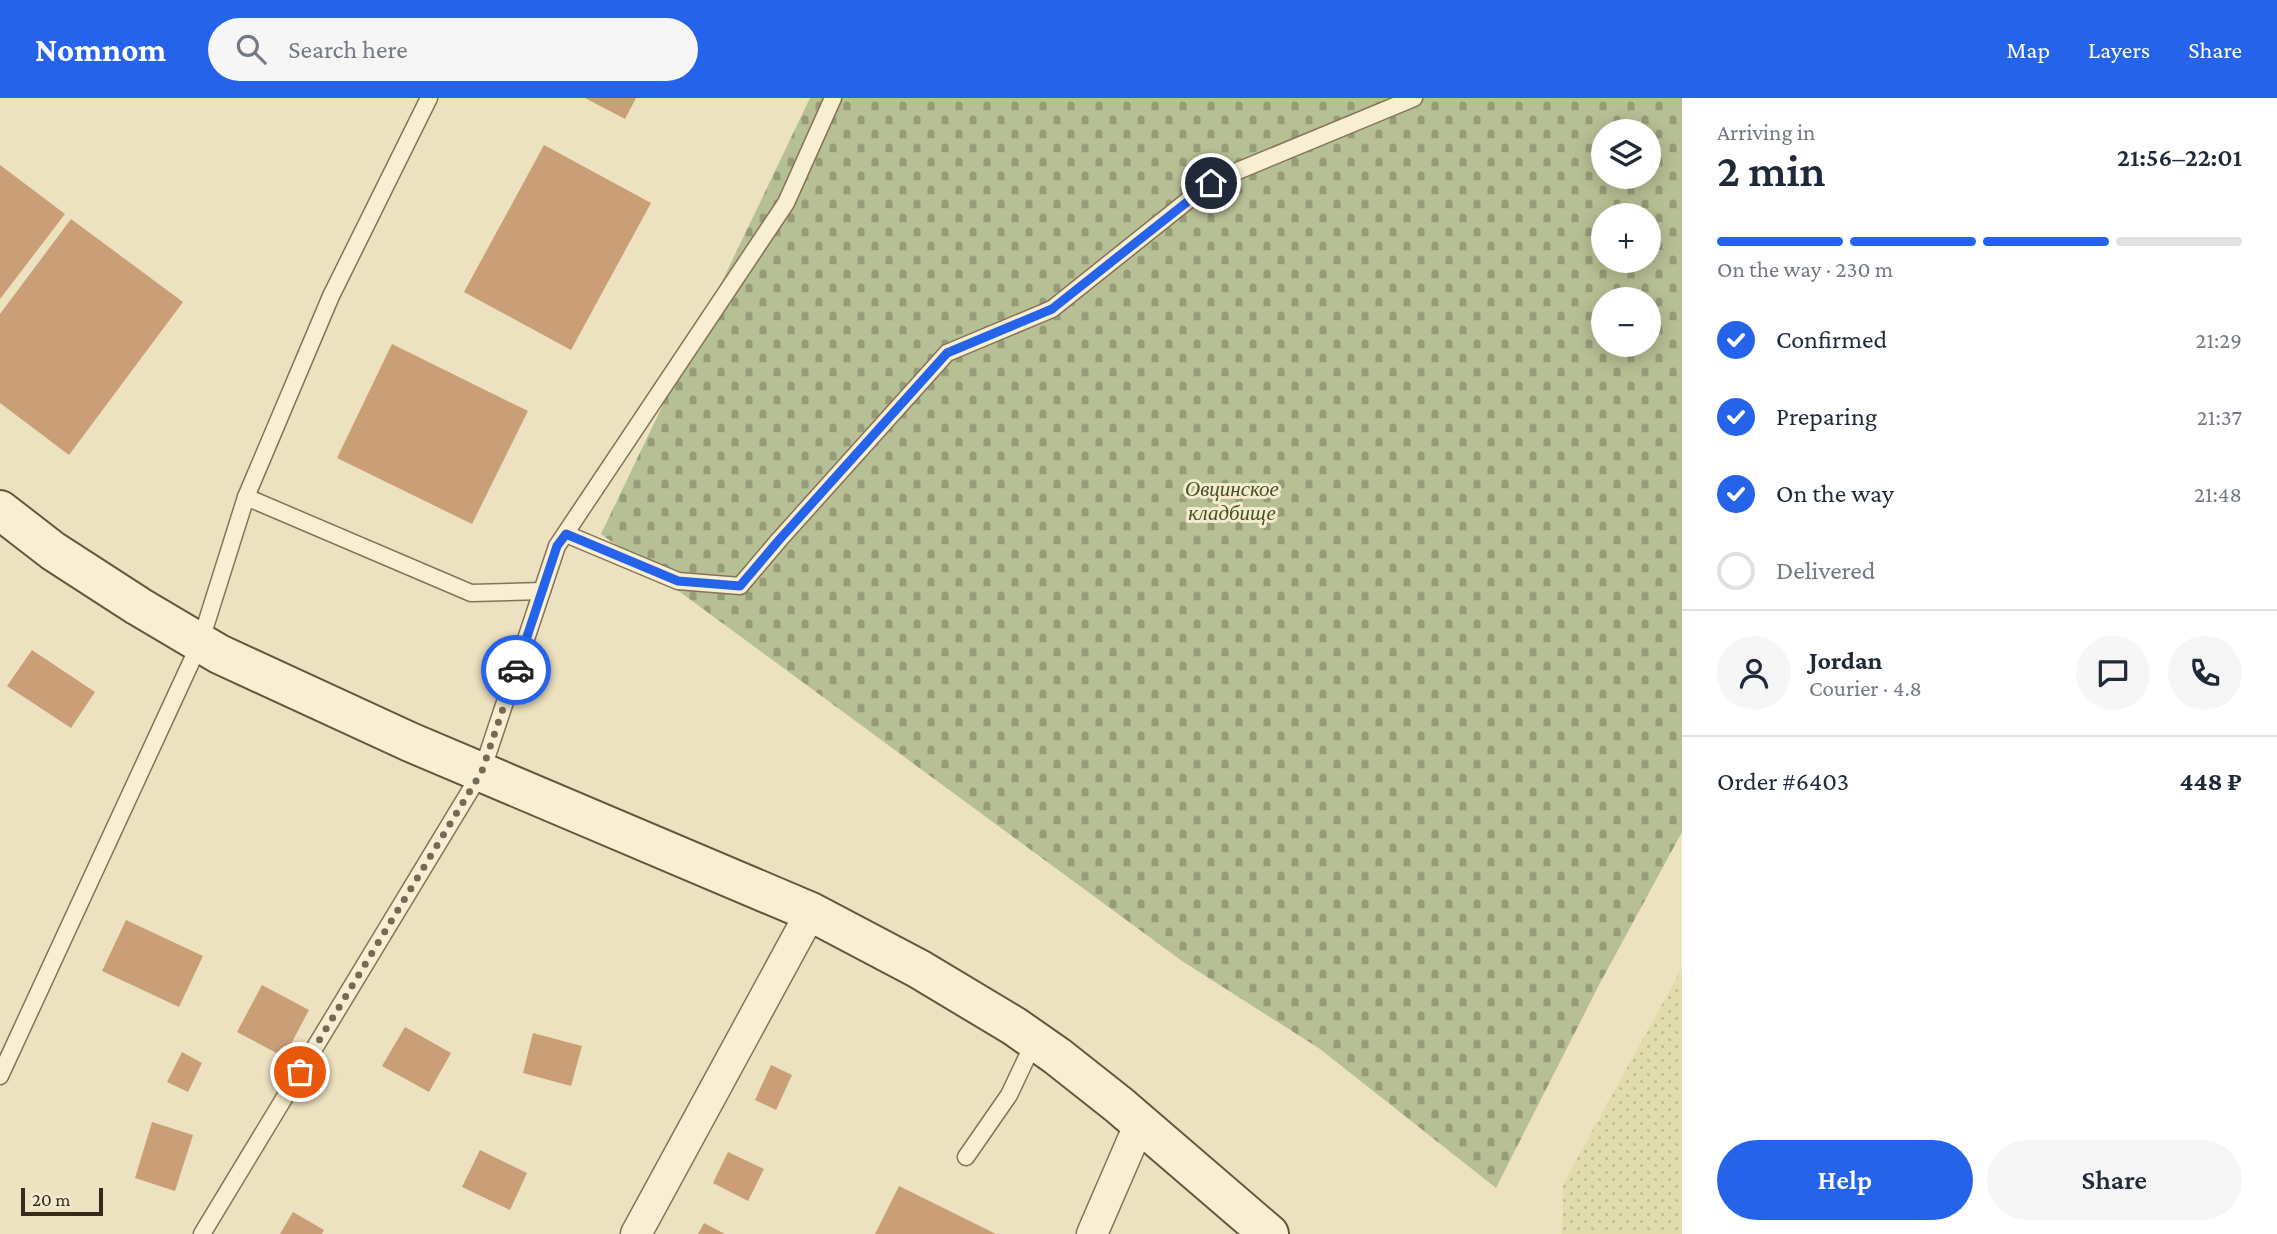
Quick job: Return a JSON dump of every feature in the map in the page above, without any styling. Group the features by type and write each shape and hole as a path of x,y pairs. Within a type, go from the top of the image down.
{"main road":[{"path":"0,510 53,551 219,654 337,710 811,912 972,999 1035,1040 1089,1080 1269,1234"}],"street":[{"path":"636,1234 811,912"},
{"path":"1092,1234 1140,1123"}],"lane":[{"path":"0,1076 200,643 246,497 331,296 429,98"},
{"path":"202,1234 482,771 557,546 786,203 833,98"},
{"path":"566,534 678,581 740,586 947,353 1052,309 1211,183 1414,98"},
{"path":"246,497 471,593 542,591"},
{"path":"966,1157 1009,1095 1035,1040"}],"shaded area":[{"path":"1682,968 1682,1234 1562,1234 1563,1184"}],"green space":[{"name":"Овцинское кладбище","path":"810,98 1682,98 1682,832 1599,985 1496,1188 1320,1049 1182,961 601,534"}],"building":[{"path":"585,98 636,98 625,119"},
{"path":"544,145 651,203 571,350 464,292"},
{"path":"0,165 65,214 0,299"},
{"path":"71,219 183,302 69,455 0,403 0,314"},
{"path":"392,344 528,411 472,524 337,458"},
{"path":"32,650 95,692 71,728 7,686"},
{"path":"126,920 203,956 179,1007 102,971"},
{"path":"262,985 309,1010 284,1057 237,1032"},
{"path":"405,1027 451,1053 429,1092 382,1066"},
{"path":"533,1033 582,1046 571,1086 523,1073"},
{"path":"182,1052 202,1063 188,1092 167,1082"},
{"path":"771,1065 792,1075 776,1110 755,1100"},
{"path":"152,1122 193,1135 175,1191 135,1178"},
{"path":"480,1150 527,1173 510,1210 462,1187"},
{"path":"728,1152 764,1169 748,1201 713,1183"},
{"path":"899,1186 996,1234 875,1234"},
{"path":"293,1212 324,1230 322,1234 280,1234"},
{"path":"704,1223 725,1234 698,1234"}],"way so far":[{"path":"300,1072 482,771 516,670"}],"route":[{"path":"516,670 557,546 566,534 678,581 740,586 947,353 1052,309 1211,183"}]}
